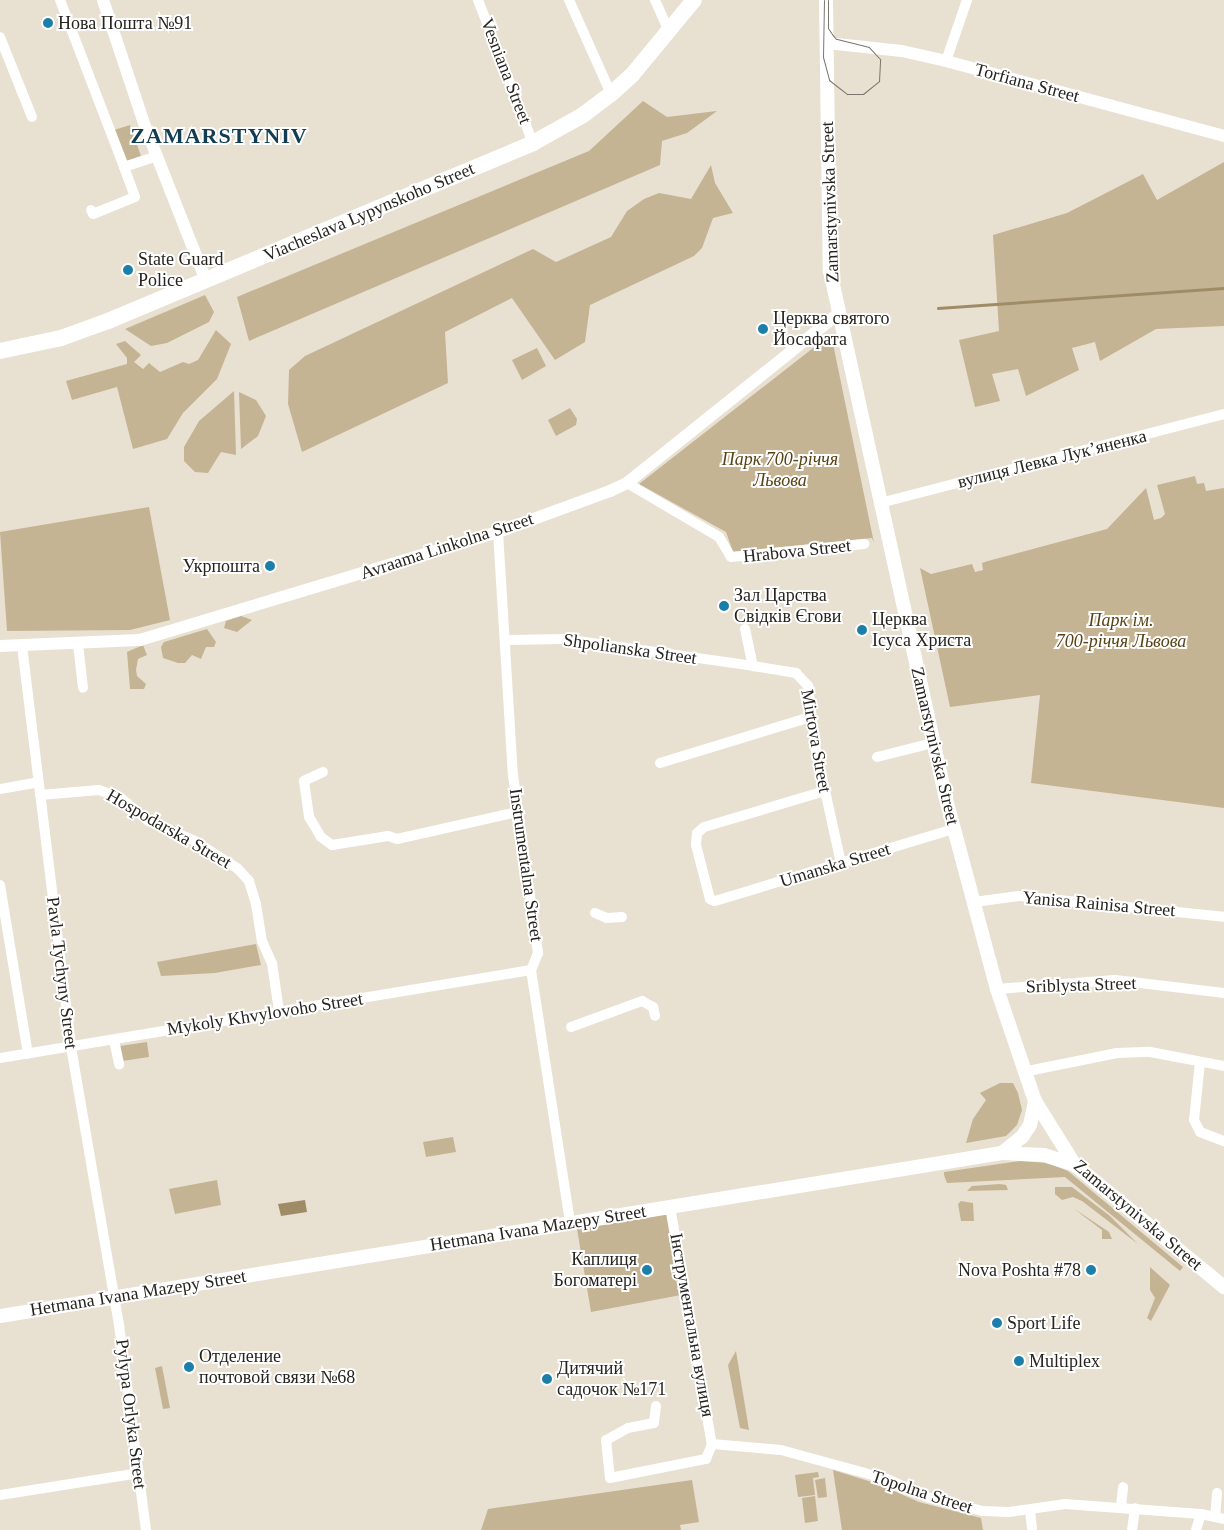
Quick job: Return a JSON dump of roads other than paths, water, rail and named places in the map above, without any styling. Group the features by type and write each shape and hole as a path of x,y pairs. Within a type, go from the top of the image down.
{"main road":[{"name":"Viacheslava Lypynskoho Street","path":"0,351 92,328 533,143 583,115 611,94 669,31 694,0"},
{"name":"Zamarstynivska Street","path":"826,0 828,245 838,314 880,504 886,542 933,743 997,989 1023,1072 1035,1101 1075,1165 1224,1287"},
{"path":"1002,1153 1022,1137 1030,1125 1035,1101"},
{"name":"Hetmana Ivana Mazepy Street","path":"0,1316 1002,1153 1044,1154 1075,1165"},
{"path":"886,1172 927,1167"}],"street":[{"path":"60,0 137,202 125,207"},
{"path":"103,0 145,126 206,281"},
{"name":"Vesniana Street","path":"478,0 525,112 533,143"},
{"path":"569,0 611,94"},
{"path":"655,0 669,31"},
{"path":"946,61 967,0"},
{"path":"0,37 32,117"},
{"name":"Torfiana Street","path":"827,43 902,51 946,61 1224,136"},
{"path":"124,168 151,158"},
{"path":"91,210 93,214 135,198"},
{"name":"Avraama Linkolna Street","path":"0,646 140,640 498,532 627,483 838,314"},
{"name":"вулиця Левка Лукʼяненка","path":"880,504 1224,414"},
{"name":"Hrabova Street","path":"627,483 719,537 731,557 864,544"},
{"name":"Instrumentalna Street","path":"498,532 518,812 538,948 531,970 570,1223"},
{"path":"746,629 753,666"},
{"name":"Shpolianska Street","path":"507,640 564,639 753,666"},
{"path":"78,644 83,688"},
{"name":"Pavla Tychyny Street","path":"22,646 70,1047 114,1297"},
{"name":"Mirtova Street","path":"753,666 796,673 804,679 810,692 813,711 810,717 841,864"},
{"path":"660,763 810,717"},
{"path":"877,757 933,743"},
{"path":"323,772 304,781 309,817 321,838 332,845 388,836 397,839 518,812"},
{"path":"0,789 38,782"},
{"name":"Hospodarska Street","path":"40,795 99,790 121,798 148,821 193,840 237,868 249,881 256,904 262,941 272,963 279,1011"},
{"name":"Umanska Street","path":"825,791 704,827 696,832 696,845 710,898 715,901 954,829"},
{"path":"0,886 28,1054"},
{"name":"Yanisa Rainisa Street","path":"974,902 1019,896 1224,917"},
{"path":"595,913 608,918 622,917"},
{"name":"Mykoly Khvylovoho Street","path":"0,1058 531,970"},
{"name":"Sriblysta Street","path":"997,989 1115,980 1224,993"},
{"path":"571,1027 642,1001 653,1007 655,1016"},
{"path":"114,1040 119,1064"},
{"path":"1023,1072 1117,1053 1150,1052 1224,1066"},
{"path":"1200,1062 1194,1120 1200,1132 1224,1141"},
{"name":"Інструментальна вулиця","path":"670,1207 712,1444"},
{"name":"Pylypa Orlyka Street","path":"114,1297 146,1530"},
{"path":"656,1406 654,1423 628,1428 606,1440 610,1478 706,1459 712,1444"},
{"name":"Topolna Street","path":"712,1444 781,1450 887,1480 929,1498 983,1511 1030,1510 1065,1504 1135,1508 1201,1514 1220,1518"},
{"path":"0,1495 139,1473"},
{"path":"1121,1507 1123,1487"},
{"path":"1217,1494 1220,1518"},
{"path":"1132,1530 1135,1508"},
{"path":"1030,1510 1032,1530"},
{"path":"1196,1530 1201,1514"}],"waterway":[{"path":"938,308 1224,288"}],"tram line":[{"path":"824,0 823,57 829,80 847,94 863,94 879,81 880,59 869,47 836,39 828,28 828,0"}],"place":[{"name":"Нова Пошта №91","path":"48,23"},
{"name":"State Guard Police","path":"128,270"},
{"name":"Церква святого Йосафата","path":"763,329"},
{"name":"Укрпошта","path":"270,566"},
{"name":"Зал Царства Свідків Єгови","path":"724,606"},
{"name":"Церква Ісуса Христа","path":"862,630"},
{"name":"Каплиця Богоматері","path":"647,1270"},
{"name":"Nova Poshta #78","path":"1091,1270"},
{"name":"Sport Life","path":"997,1323"},
{"name":"Multiplex","path":"1019,1361"},
{"name":"Отделение почтовой связи №68","path":"189,1367"},
{"name":"Дитячий садочок №171","path":"547,1379"}],"district":[{"name":"ZAMARSTYNIV","path":"219,136"}],"park label":[{"name":"Парк 700-річчя Львова","path":"780,470"},
{"name":"Парк ім. 700-річчя Львова","path":"1121,631"}]}
